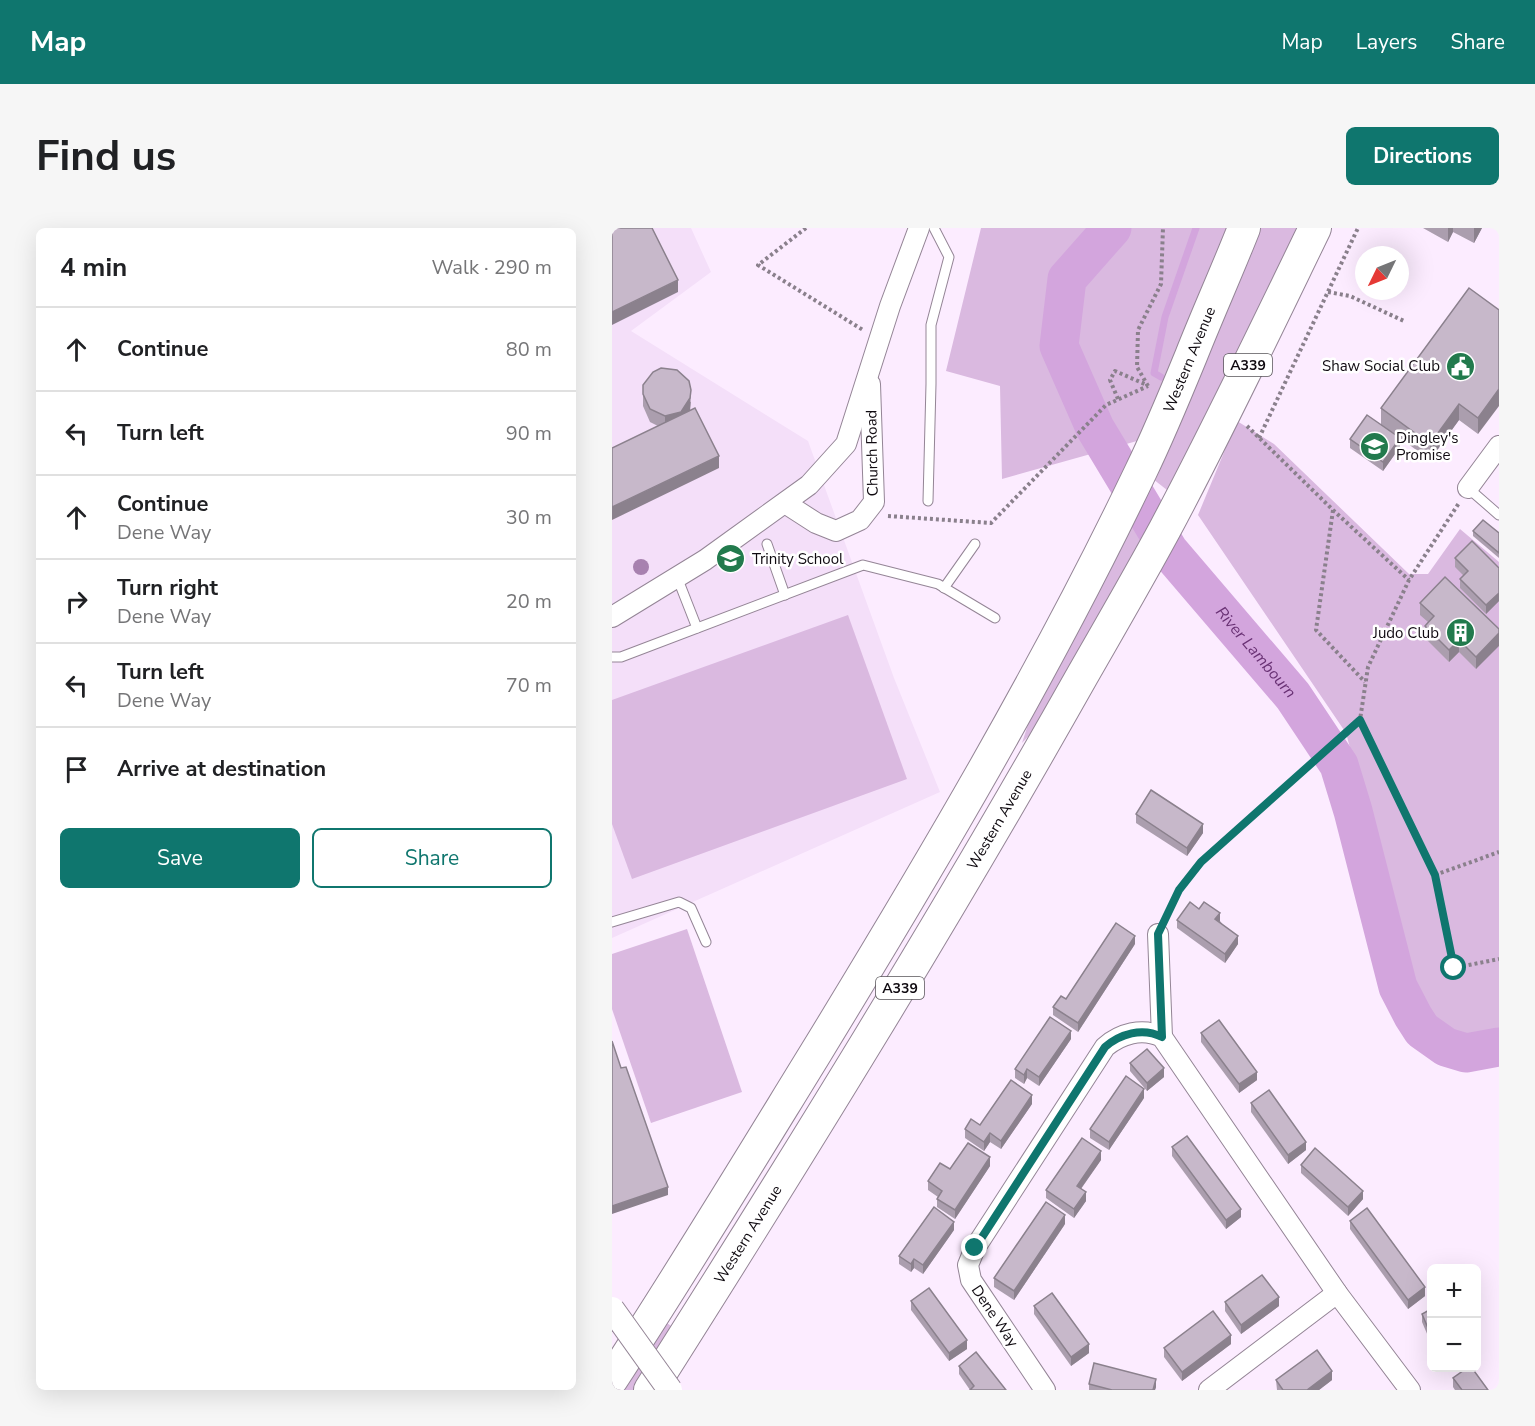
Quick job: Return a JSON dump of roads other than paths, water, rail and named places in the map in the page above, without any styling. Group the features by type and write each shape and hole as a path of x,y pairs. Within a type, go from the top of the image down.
{"highway":[{"name":"Western Avenue","path":"612,1379 664,1299 871,963 963,807 1043,662 1142,471 1244,228"},
{"name":"Western Avenue","path":"650,1390 737,1254 1004,816 1180,500 1315,228"}],"street":[{"name":"Church Road","path":"612,617 705,560 785,503 809,485 846,444 869,369 919,228"},
{"name":"Church Road","path":"785,503 816,523 836,531 860,520 874,502 869,369"},
{"path":"1468,488 1499,446"},
{"path":"1158,934 1162,1037 1337,1293 1410,1390"},
{"name":"Dene Way","path":"1046,1390 971,1280 968,1265 971,1256 1105,1047 1115,1038 1128,1034 1155,1033 1162,1037"},
{"path":"1209,1390 1337,1293"},
{"path":"612,1309 670,1390"}],"lane":[{"path":"928,501 931,325 949,257 934,228"},
{"path":"1468,488 1499,515"},
{"path":"767,544 785,595"},
{"path":"944,588 975,544"},
{"path":"612,657 621,657 863,565 938,584 995,618"},
{"path":"677,577 697,628"},
{"path":"612,922 679,902 692,908 706,942"}],"waterway":[{"name":"River Lambourn","path":"1112,228 1067,279 1059,346 1095,428 1169,551 1293,696 1339,765 1398,987 1422,1030 1446,1047 1466,1053 1499,1047"},
{"path":"1161,377 1154,373 1165,317 1196,228"}],"place":[{"name":"Shaw Social Club","path":"1461,366"},
{"name":"Dingley's Promise","path":"1375,447"},
{"name":"Trinity School","path":"731,559"},
{"name":"Judo Club","path":"1460,633"}]}
